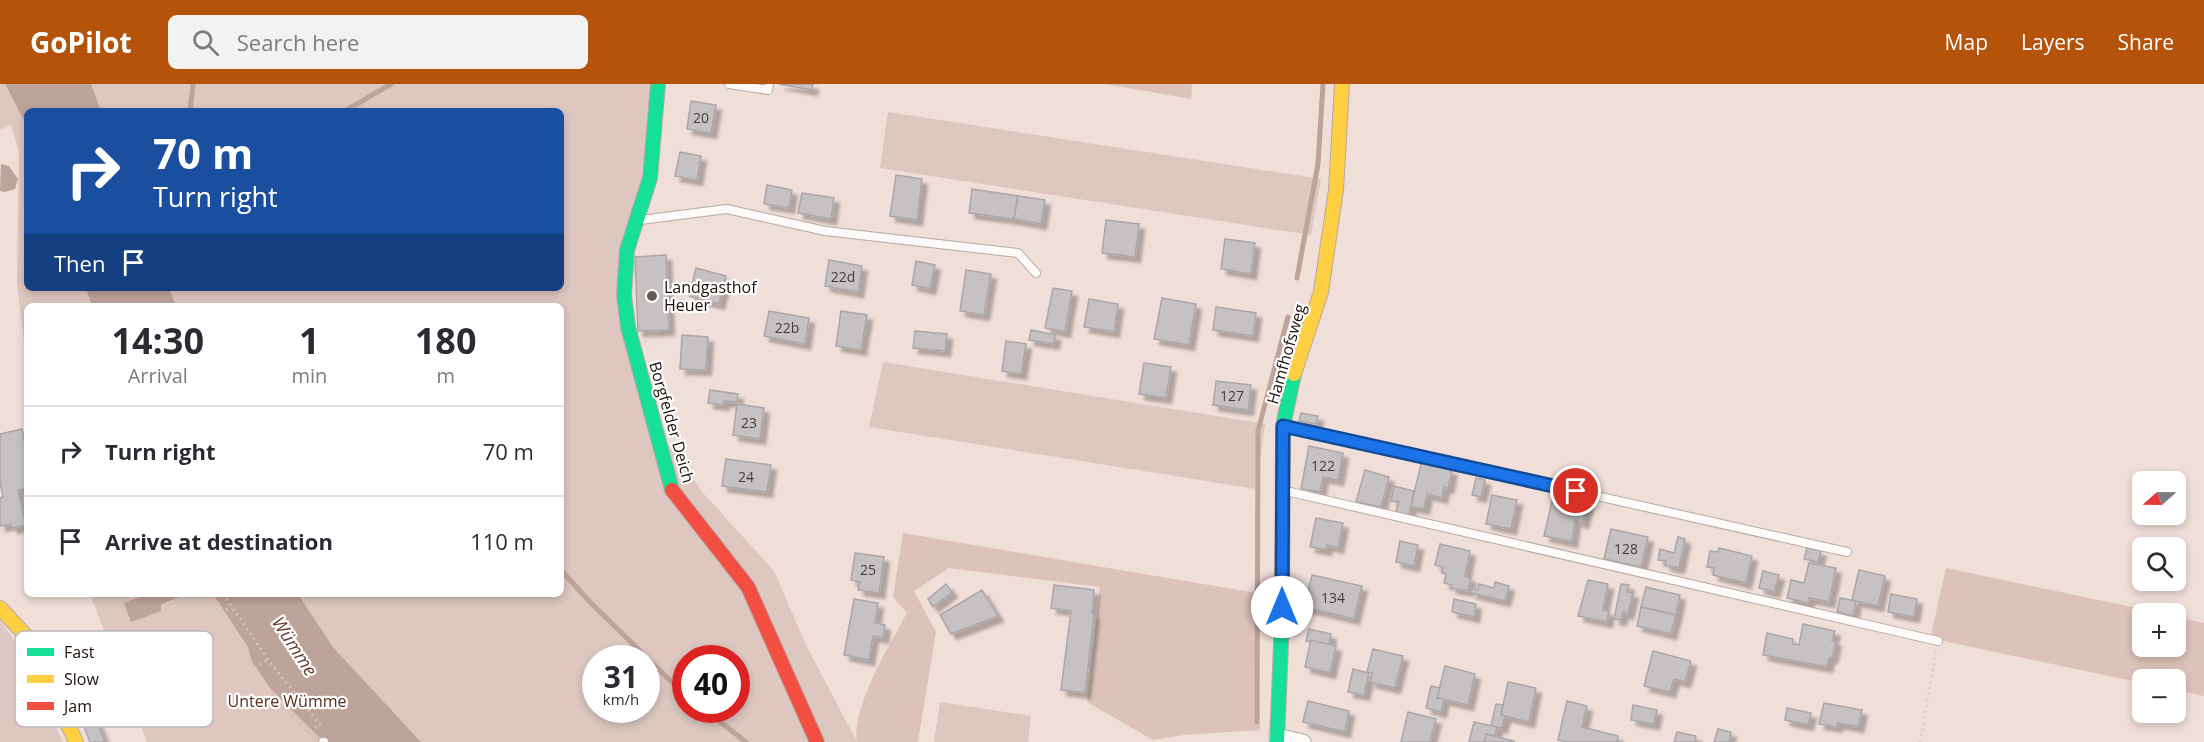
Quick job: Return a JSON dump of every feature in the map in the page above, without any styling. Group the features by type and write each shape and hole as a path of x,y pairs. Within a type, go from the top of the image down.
{"street":[{"name":"Borgfelder Deich","path":"658,84 650,178 627,250 624,295 628,327 671,489 688,514 731,563 748,587 817,742"},
{"name":"Hamfhofsweg","path":"1277,739 1282,620 1283,426 1292,379 1321,292 1336,189 1342,84"},
{"path":"0,608 21,631"},
{"path":"69,727 76,742"},
{"path":"1277,739 1303,742"}],"lane":[{"path":"729,84 768,90 769,84"},
{"path":"638,220 727,209 825,231 1018,253 1036,273"},
{"path":"1283,426 1847,552"},
{"path":"1282,490 1938,641"}],"path":[{"path":"225,597 268,659 321,725 310,731"},
{"path":"221,613 231,607"},
{"path":"1920,742 1938,641"},
{"path":"255,668 268,659"}],"green space":[{"path":"0,84 59,84 31,108 24,108 24,291 139,291 144,303 24,303 24,342 17,284 19,152 11,125 0,130"},
{"path":"91,84 652,84 640,192 623,238 648,417 704,494 774,571 806,645 857,742 421,742 333,647 300,597 564,597 564,303 175,303 170,291 564,291 564,108 100,108"},
{"path":"888,112 1321,179 1311,235 880,168"},
{"path":"883,362 1265,424 1256,489 869,427"},
{"name":"Untere Wümme","path":"91,597 139,597 124,603 161,606 180,597 264,597 383,742 147,742 141,727 213,727 213,631 104,631"},
{"path":"0,621 15,643 15,727 56,727 63,742 0,742"},
{"path":"940,702 1031,716 1028,742 934,742"}],"shaded area":[{"path":"1105,84 1192,84 1191,99"},
{"path":"903,533 1256,593 1260,730 1184,735 1153,740 1087,702 1100,587 949,568 914,591 936,632 918,742 857,742 860,712 866,694 882,658 907,613 893,597"},
{"path":"1946,568 2132,607 2132,657 2186,657 2186,619 2204,623 2204,696 2186,692 2186,669 2132,669 2132,681 1948,642 1931,635"},
{"path":"271,689 324,742 314,742 270,696"}],"water":[{"path":"5,84 91,84 100,108 24,108 24,120"},
{"path":"1,164 9,166 18,179 15,189 0,191"},
{"path":"87,291 170,291 175,303 91,303"},
{"path":"139,597 179,597 161,605 161,611 131,622 124,603"},
{"name":"Wümme","path":"215,597 300,597 333,647 421,742 324,742 271,689 252,662 248,647"}],"building":[{"path":"779,84 813,84 812,90"},
{"path":"691,101 716,105 711,133 687,129"},
{"path":"680,152 701,156 697,180 675,176"},
{"path":"896,175 922,179 917,220 890,216"},
{"path":"767,185 792,190 789,208 764,204"},
{"path":"972,189 1018,196 1014,219 969,213"},
{"path":"802,193 834,198 831,219 798,213"},
{"path":"1018,196 1045,200 1041,224 1014,219"},
{"path":"1106,220 1139,224 1135,257 1102,253"},
{"path":"1225,239 1255,243 1251,274 1221,269"},
{"path":"666,255 669,330 638,331 635,257"},
{"path":"829,260 862,266 858,292 825,286"},
{"path":"916,261 935,265 930,289 912,285"},
{"path":"696,268 726,276 719,304 689,296"},
{"path":"966,270 991,274 984,315 960,311"},
{"path":"1053,288 1072,291 1065,332 1045,328"},
{"path":"1162,298 1196,304 1189,345 1154,339"},
{"path":"1089,299 1118,304 1114,332 1084,327"},
{"path":"1216,307 1256,313 1253,336 1213,330"},
{"path":"769,311 809,318 805,344 764,336"},
{"path":"841,311 867,315 861,350 836,346"},
{"path":"1031,330 1055,335 1054,344 1029,340"},
{"path":"915,331 947,334 945,351 913,348"},
{"path":"682,335 708,337 706,370 680,369"},
{"path":"1006,341 1026,344 1021,374 1002,371"},
{"path":"1144,363 1171,367 1166,398 1139,394"},
{"path":"1216,381 1251,385 1248,410 1213,405"},
{"path":"710,390 738,394 737,402 724,401 723,405 708,403"},
{"path":"737,404 764,408 760,439 733,435"},
{"path":"1301,413 1318,416 1316,424 1299,421"},
{"path":"22,429 24,439 24,489 18,490 24,525 12,528 11,524 0,526 0,498 3,497 0,482 0,434"},
{"path":"1309,446 1343,453 1338,480 1323,477 1320,492 1301,489"},
{"path":"726,459 771,465 767,492 722,486"},
{"path":"1422,460 1445,465 1444,468 1452,470 1448,488 1444,487 1442,498 1427,494 1424,509 1411,506"},
{"path":"1365,470 1389,477 1381,507 1356,502"},
{"path":"1476,478 1485,480 1481,497 1472,495"},
{"path":"1394,486 1414,491 1409,515 1396,512 1399,502 1391,501"},
{"path":"1492,495 1517,500 1511,529 1486,524"},
{"path":"1553,497 1588,503 1583,523 1575,520 1572,542 1544,536"},
{"path":"1316,518 1343,523 1338,548 1327,545 1326,550 1310,547"},
{"path":"1611,529 1648,537 1641,567 1604,559"},
{"path":"1678,537 1685,539 1679,568 1665,565 1666,561 1658,560 1660,549 1674,553"},
{"path":"1400,541 1418,545 1414,566 1396,562"},
{"path":"1440,544 1470,551 1465,576 1471,578 1468,591 1451,588 1452,585 1444,583 1446,574 1442,573 1443,567 1435,565"},
{"path":"1719,548 1752,556 1746,583 1713,575 1714,568 1707,567 1710,551 1718,552"},
{"path":"1807,548 1821,551 1818,562 1804,559"},
{"path":"855,553 884,557 879,593 858,590 860,582 851,580"},
{"path":"1809,563 1836,568 1829,602 1809,598 1808,603 1787,598 1791,580 1804,583"},
{"path":"1859,570 1885,576 1878,606 1852,600"},
{"path":"1763,571 1779,575 1774,592 1759,588"},
{"path":"1312,575 1362,586 1354,619 1304,607"},
{"path":"1588,580 1608,584 1603,610 1609,611 1607,622 1578,616"},
{"path":"1495,582 1509,586 1505,601 1471,593 1472,589 1478,590 1479,584 1494,588"},
{"path":"946,584 952,592 933,607 928,599"},
{"path":"1621,584 1629,585 1627,592 1633,593 1628,614 1623,612 1621,620 1614,619"},
{"path":"1054,585 1094,590 1092,613 1094,614 1085,693 1061,690 1071,611 1051,608"},
{"path":"1646,587 1680,595 1676,615 1641,607"},
{"path":"982,590 998,616 951,634 940,615"},
{"path":"1891,594 1917,599 1914,617 1888,612"},
{"path":"1840,598 1856,601 1853,616 1837,612"},
{"path":"854,599 878,603 875,623 885,625 883,638 873,636 869,660 844,655"},
{"path":"1454,599 1476,604 1474,617 1452,612"},
{"path":"1641,607 1676,615 1671,634 1637,626"},
{"path":"1803,624 1835,631 1832,641 1836,641 1827,667 1763,655 1767,633 1793,639 1793,644 1799,645"},
{"path":"1309,629 1331,634 1329,644 1306,641"},
{"path":"1311,640 1336,646 1330,673 1305,667"},
{"path":"1373,649 1403,656 1395,688 1370,682 1372,673 1367,672"},
{"path":"1653,651 1691,661 1685,682 1674,679 1670,692 1644,686"},
{"path":"1445,666 1475,674 1468,705 1437,698"},
{"path":"1353,669 1369,673 1364,695 1348,692"},
{"path":"1508,682 1536,688 1529,722 1501,715"},
{"path":"1431,686 1440,688 1437,698 1444,699 1441,712 1426,708"},
{"path":"1308,701 1349,711 1345,732 1303,722"},
{"path":"1567,701 1587,706 1582,727 1618,736 1617,742 1558,740"},
{"path":"1824,703 1862,710 1858,727 1838,723 1837,727 1819,724"},
{"path":"1496,704 1503,705 1501,715 1505,716 1502,728 1491,726"},
{"path":"1633,705 1657,710 1654,724 1631,720"},
{"path":"1787,708 1811,713 1808,725 1785,720"},
{"path":"1408,712 1436,719 1430,742 1401,742"},
{"path":"1474,722 1497,727 1495,736 1486,734 1485,742 1469,742"},
{"path":"84,727 99,727 105,742 90,742"},
{"path":"1718,729 1731,732 1729,742 1714,742"},
{"path":"1677,732 1696,736 1695,742 1674,742"},
{"path":"1486,734 1514,741 1514,742 1485,742"}],"waterway":[{"path":"190,108 193,84"},
{"path":"350,108 391,84"},
{"path":"1297,278 1318,164 1323,84"},
{"path":"1257,722 1258,431 1288,317"},
{"path":"564,573 672,682"},
{"path":"722,723 746,742"}],"traffic: fast":[{"path":"658,84 650,178 627,250 624,295 628,327 672,490"},
{"path":"1277,742 1282,620 1283,426 1294,374"}],"traffic: slow":[{"path":"1294,374 1321,292 1336,190 1342,84"},
{"path":"0,608 21,631"},
{"path":"69,727 76,742"}],"traffic: jam":[{"path":"672,490 748,587 817,742"}],"place":[{"name":"Landgasthof Heuer","path":"652,296"}],"route":[{"path":"1282,607 1283,426 1576,491"}]}
